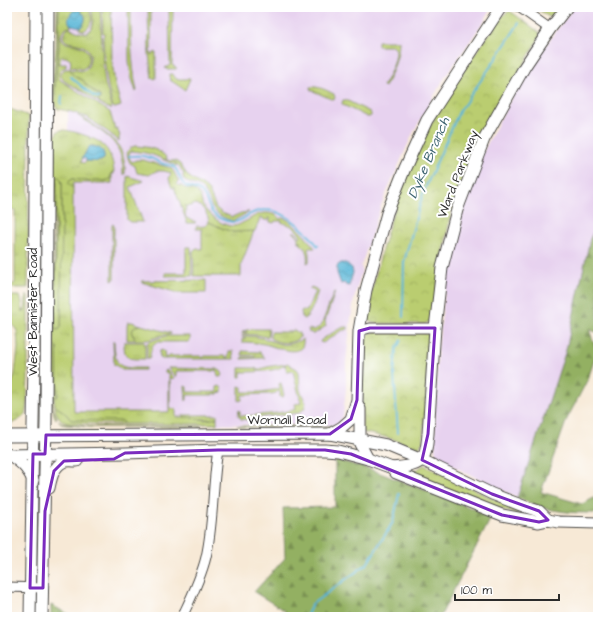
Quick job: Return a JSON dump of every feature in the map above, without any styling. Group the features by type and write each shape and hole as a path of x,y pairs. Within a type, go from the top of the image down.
{"main road":[{"name":"West Bannister Road","path":"30,617 35,292 36,7"},
{"name":"West Bannister Road","path":"42,617 46,454 48,7"},
{"path":"48,61 53,46 54,7"},
{"path":"330,434 342,427 351,419 357,400 359,331 366,290 387,213 404,168 427,120 501,7"},
{"name":"Ward Parkway","path":"422,460 428,434 435,328 442,268 457,210 484,139 525,66 567,7"},
{"path":"357,400 360,409 360,444 368,459"},
{"name":"Wornall Road","path":"7,436 330,434 386,445 422,460 492,494 539,511 548,520"},
{"name":"Wornall Road","path":"8,454 125,453 218,450 338,451 368,459 392,468 396,473 502,515 539,522 548,520 598,524"},
{"path":"45,511 54,471 64,461 114,459 125,453"},
{"path":"8,454 23,464 33,480"},
{"path":"392,468 416,464 422,460"}],"street":[{"path":"519,7 550,29"},
{"path":"359,331 370,328 435,328"},
{"path":"182,617 199,580 206,559 210,539 218,450"},
{"path":"7,587 43,588"}],"highlighted area":[{"path":"370,328 435,328 428,434 422,460 492,494 539,511 548,520 539,522 502,515 351,454 325,450 218,450 125,453 114,459 64,461 54,471 45,511 43,588 30,588 33,454 45,454 46,435 330,434 351,419 357,400 359,331"}],"shaded area":[{"path":"61,7 492,7 445,77 428,106 412,135 382,203 361,266 362,270 354,299 346,363 346,389 343,416 339,423 335,425 90,424 71,422 56,255 68,145 68,103 61,103"},
{"path":"574,7 598,7 598,223 590,239 566,350 517,498 441,460 436,455 435,403 438,348 449,257 464,203 482,154 522,78"}],"green space":[{"path":"57,7 58,49 53,108 52,85 56,47"},
{"path":"59,7 80,7 78,11 71,14 71,27 63,30 61,38 69,44 83,47 89,55 86,67 82,69 70,67 70,59 61,57 60,64 66,64 66,67 59,72 60,80 110,112 115,129 117,128 120,136 119,141 87,117 55,107 55,85 59,48"},
{"path":"82,7 88,7 91,13 91,23 84,31 79,29 85,19 84,14 80,12"},
{"path":"91,7 100,7 103,67 105,83 112,107 111,109 98,102 100,96 86,85 83,80 72,75 70,70 82,71 87,69 90,61 90,54 88,50 82,45 67,42 63,38 66,30 69,28 85,33 91,29 93,22"},
{"path":"102,7 111,7 112,60 115,84 121,106 115,108 113,107 106,72 103,45 104,33"},
{"path":"128,7 131,7 132,49 136,92 131,76 129,61"},
{"path":"148,7 151,7 151,50 149,50 149,52 151,52 151,55 156,52 156,78 154,79 152,78 149,55"},
{"path":"169,7 173,7 172,65 177,68 176,69 165,68 170,65"},
{"path":"534,7 562,7 555,15 549,17"},
{"path":"510,11 539,32 540,36 474,152 460,185 451,213 429,321 425,324 372,323 369,321 368,316 382,249 402,189 418,149 452,87 501,18"},
{"path":"378,41 399,41 399,47 393,70 385,87 383,86 390,73 396,55 396,50 393,46 378,46"},
{"path":"70,69 75,77 83,80 86,85 100,97 99,101 96,101 63,80 61,74 62,71"},
{"path":"170,74 173,74 176,79 190,79 185,90 170,80"},
{"path":"310,87 325,90 334,94 335,98 331,99 311,90"},
{"path":"343,100 346,100 370,112 371,116 367,117 343,105"},
{"path":"7,108 29,116 28,288 7,288 7,285 15,283 15,210 8,210"},
{"path":"77,115 105,133 115,142 122,152 125,174 123,174 120,153 110,138"},
{"path":"61,130 72,131 90,137 89,139 91,138 97,140 105,147 111,156 114,172 112,172 110,179 105,181 72,179 69,181 73,188 74,412 169,412 169,373 165,373 167,370 174,378 170,379 170,408 176,409 176,417 190,417 205,420 217,418 217,424 124,424 123,422 71,420 64,412 55,406 54,397 58,396 57,348 54,347 55,137 57,132","holes":["90,146 94,146 103,151 101,161 81,162","57,178 62,182 62,185 61,326 60,329 56,330"]},
{"path":"53,135 52,387 53,409 57,418 56,419 52,409 51,390"},
{"path":"40,142 43,142 42,277 39,277"},
{"path":"135,146 157,150 168,159 164,160 148,154 132,151 130,152 129,156 132,162 136,160 143,160 171,168 179,182 177,184 179,186 180,185 194,190 198,193 205,209 216,219 229,226 236,226 262,213 270,213 276,215 280,219 283,218 291,222 315,248 308,248 309,262 307,263 305,250 298,241 302,243 293,232 295,232 300,238 301,237 296,229 288,224 282,223 282,221 275,221 274,223 270,222 270,218 268,218 268,221 260,218 255,231 233,232 209,222 205,211 196,204 186,207 185,205 186,217 196,222 186,223 174,187 172,188 169,179 171,173 156,171 149,175 137,173 135,166 130,163 127,155 129,149"},
{"path":"164,160 173,161 177,165 176,166"},
{"path":"174,160 180,164 188,176 209,191 216,208 222,213 232,217 241,213 249,212 233,221 218,214 213,210 208,197 203,190 198,186 188,183 184,179 184,172 182,172 180,167 173,161"},
{"path":"114,172 114,174 112,174 112,183 73,183 73,188 69,183 69,181 73,179 105,181 110,179 111,173"},
{"path":"127,176 144,181 130,187 143,222 130,222 127,220"},
{"path":"57,177 61,179 62,185 61,326 60,329 56,330 55,328"},
{"path":"209,222 233,232 254,231 241,265 241,276 194,276 193,251 202,249 202,229 196,229 196,226 205,226"},
{"path":"598,223 598,333 589,329 597,352 588,379 567,419 541,492 582,504 598,496 598,513 564,512 544,508 517,498 566,350 590,239"},
{"path":"112,224 114,225 114,280 112,281"},
{"path":"186,247 191,247 192,276 165,276 165,273 186,273"},
{"path":"206,280 206,293 178,293 141,282 142,281"},
{"path":"311,287 318,291 311,310 304,319 302,318 301,311 307,311 313,295 316,293 310,289"},
{"path":"334,292 325,321 326,326 314,334 311,332 309,333 308,329 314,330 321,326"},
{"path":"7,296 20,296 22,310 25,311 26,296 28,296 28,380 25,414 17,421 7,424 7,395 11,388 15,373 18,348 17,331 7,319"},
{"path":"128,322 141,325 135,326 132,330 135,340 127,340"},
{"path":"141,325 171,334 148,340 135,340 132,332 135,326"},
{"path":"348,327 348,329 341,331 323,343 320,342 337,330"},
{"path":"252,329 269,329 268,337 242,334 247,332 242,331"},
{"path":"294,330 299,333 299,336 301,336 294,341 286,343 270,338 271,332 290,332"},
{"path":"373,332 428,334 429,341 423,441 419,448 389,438 362,432 362,390 365,339 367,334"},
{"path":"166,336 190,336 190,340 189,342 158,342 151,350 150,357 147,359 147,343"},
{"path":"242,336 257,337 282,344 290,344 303,339 303,346 295,351 288,350 264,344 242,342 242,339 245,339 245,337"},
{"path":"113,341 117,362 120,365 129,368 145,368 145,370 122,370 114,365"},
{"path":"124,342 144,342 145,359 128,357 125,352"},
{"path":"54,347 57,347 57,397 54,397"},
{"path":"161,350 164,351 165,358 169,356 200,356 202,358 205,356 224,356 228,358 229,351 233,351 234,359 162,359 160,358 159,352"},
{"path":"242,351 260,352 265,358 242,359 242,357 255,357 256,355 242,355"},
{"path":"288,363 299,372 300,390 306,403 304,409 298,413 247,420 241,419 238,416 239,410 240,416 261,415 296,409 295,404 301,403 293,371 287,372 285,364"},
{"path":"285,364 286,367 284,365 271,370 241,372 241,377 239,377 239,368 256,368 259,370"},
{"path":"168,368 217,369 221,371 223,375 218,377 216,370 176,371 176,377"},
{"path":"280,383 284,395 283,397 280,397 280,392 278,391 271,394 242,395 242,400 239,401 239,386 242,387 242,392 260,392 280,389"},
{"path":"185,386 187,387 187,392 217,392 217,387 220,386 222,388 222,392 218,393 217,395 216,393 212,395 187,395 186,401"},
{"path":"55,406 64,412 71,420 123,421 124,424 67,423 58,416"},
{"path":"183,415 217,415 217,418 204,419 183,417"},
{"path":"59,420 66,424 88,426 201,427 89,427 61,424"},
{"path":"237,426 334,426 242,427"},
{"path":"335,460 372,470 492,516 440,617 281,617 285,611 254,592 285,558 283,508 335,507"},
{"path":"424,465 510,507 542,516 542,519 513,513 494,507 407,473"},
{"path":"51,605 74,617 51,617"}],"water":[{"path":"73,11 79,11 84,14 85,21 81,27 71,25 69,23 70,15"},
{"path":"90,146 101,149 104,153 104,159 100,161 86,161 86,159 82,158"},
{"path":"341,263 346,263 352,268 353,273 349,286 344,283 341,284 337,273 337,266"}],"waterway":[{"path":"78,13 81,7"},
{"name":"Dyke Branch","path":"403,317 404,262 423,193 459,112 519,23"},
{"path":"71,77 93,96 99,98"},
{"path":"61,104 62,96"},
{"path":"129,156 145,156 174,167 184,184 200,191 205,197 213,214 222,219 233,222 241,220 258,211 267,210 275,212 292,220 318,246"},
{"name":"Dyke Branch","path":"398,433 394,374 396,350 401,340"},
{"name":"Dyke Branch","path":"306,617 312,604 367,564 393,522 399,494"}]}
